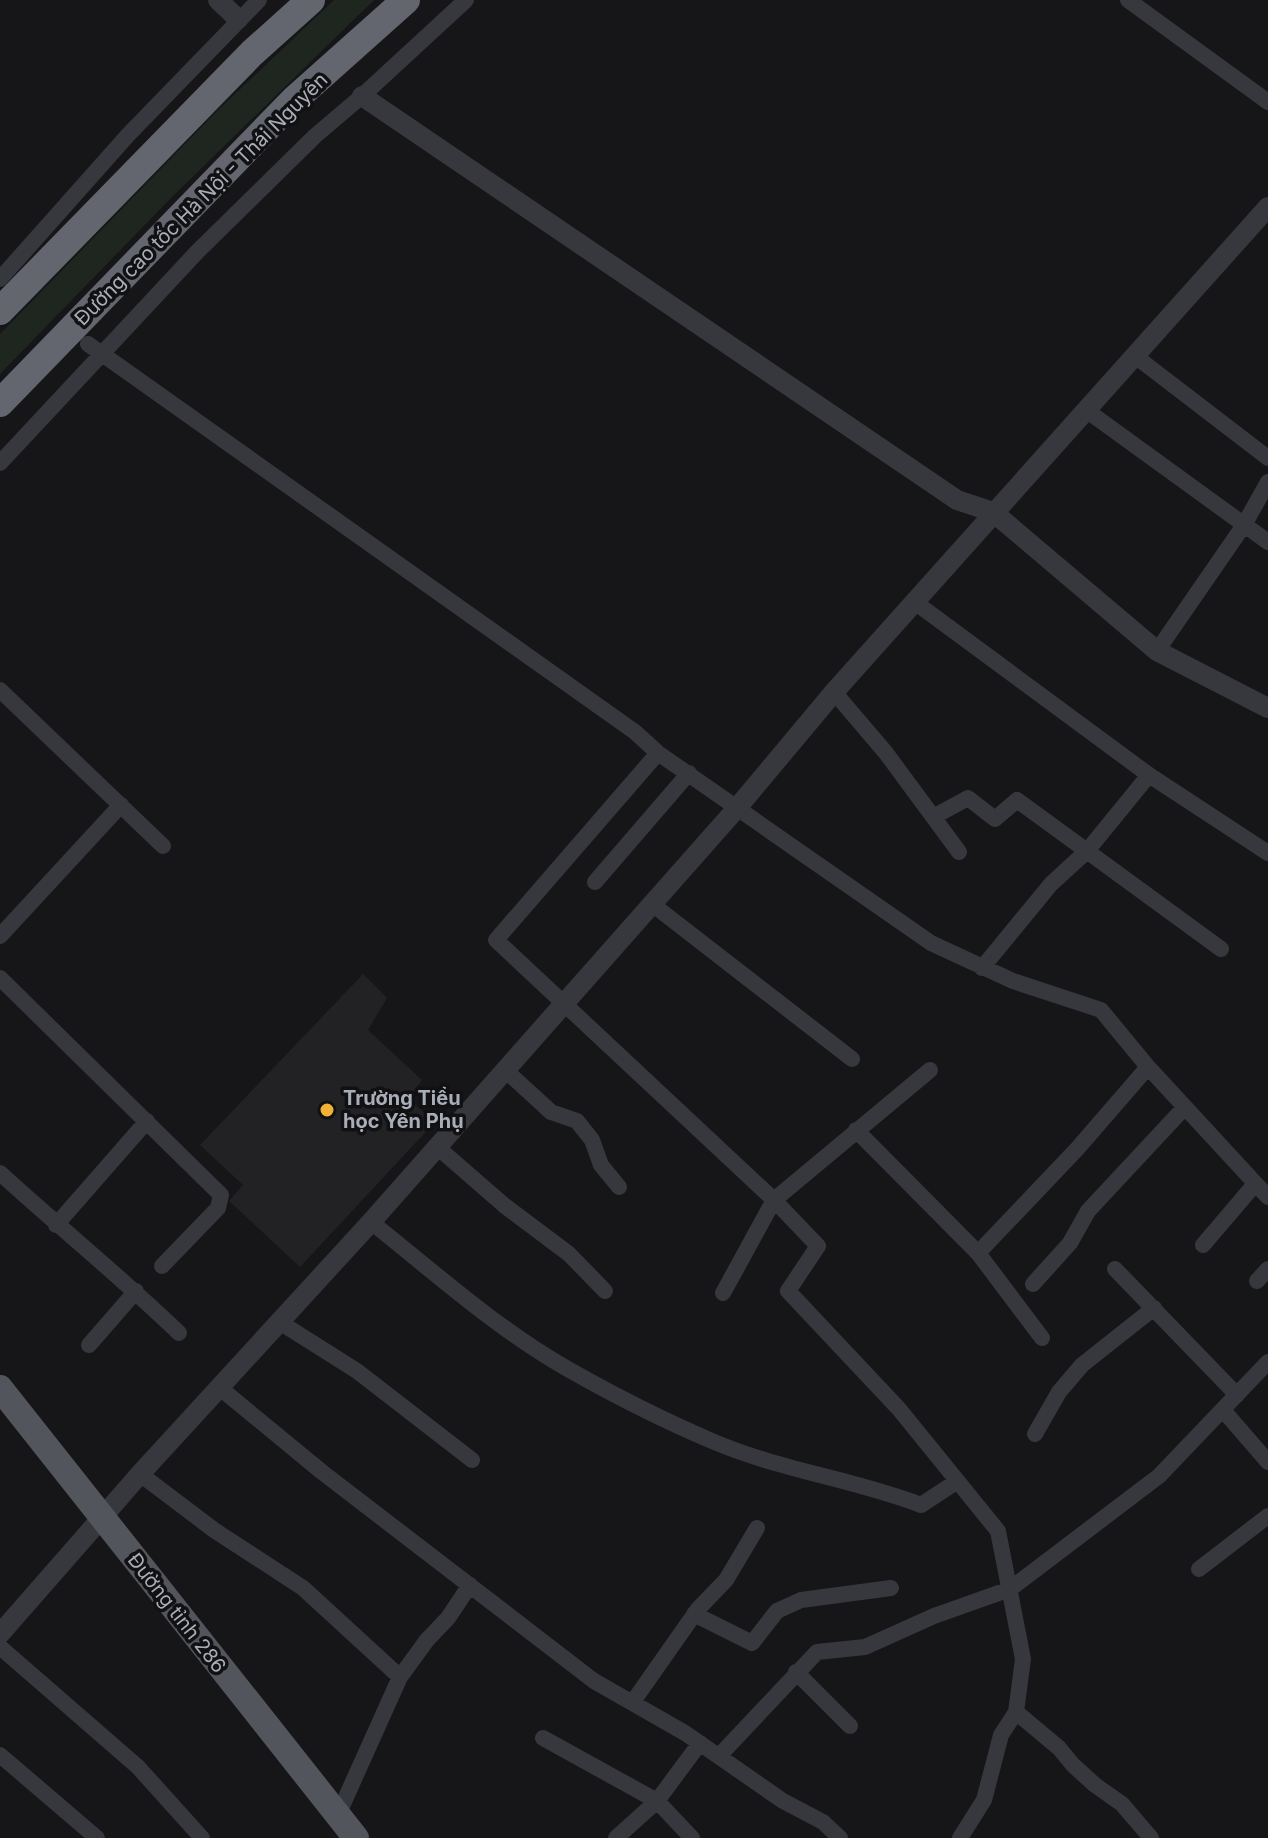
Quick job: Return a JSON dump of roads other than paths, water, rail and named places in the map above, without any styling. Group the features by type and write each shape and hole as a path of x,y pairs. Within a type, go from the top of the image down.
{"highway":[{"path":"0,311 252,53 311,0"},
{"name":"Đường cao tốc Hà Nội - Thái Nguyên","path":"0,403 294,100 406,0"}],"main road":[{"name":"Đường tỉnh 286","path":"0,1388 356,1838"}],"street":[{"path":"218,0 238,19"},
{"path":"0,279 128,135 259,0"},
{"path":"0,463 197,252 315,136 466,0"},
{"path":"1128,0 1268,102"},
{"path":"362,96 957,500 993,512 1157,651 1268,708"},
{"path":"0,1634 102,1516 281,1323 564,1005 834,692 1268,207"},
{"path":"88,344 622,723 658,753 931,943 982,968 1101,1010 1148,1067 1268,1197"},
{"path":"1135,356 1268,458"},
{"path":"1086,410 1268,542"},
{"path":"1157,651 1244,525 1268,482"},
{"path":"916,603 1149,775 1268,853"},
{"path":"0,690 163,846"},
{"path":"834,692 886,753 959,852"},
{"path":"658,753 496,940 774,1200 818,1246 788,1291 899,1409 998,1531 1023,1659 1016,1712 1001,1735 984,1800 960,1838"},
{"path":"595,882 689,773"},
{"path":"982,968 1051,884 1087,851 1149,775"},
{"path":"933,817 968,798 995,819 1017,800 1221,949"},
{"path":"0,936 121,805"},
{"path":"652,904 852,1059"},
{"path":"0,978 221,1195 218,1208 162,1266"},
{"path":"978,1253 1077,1149 1148,1067"},
{"path":"505,1070 551,1112 577,1121 592,1140 601,1165 619,1187"},
{"path":"723,1293 774,1200 930,1070"},
{"path":"1033,1284 1070,1243 1088,1211 1185,1107"},
{"path":"56,1225 147,1121"},
{"path":"856,1130 978,1253 1042,1338"},
{"path":"436,1146 505,1206 569,1254 605,1291"},
{"path":"0,1173 56,1225 136,1291 179,1333"},
{"path":"1203,1245 1255,1184"},
{"path":"371,1222 484,1312 564,1367 714,1442 805,1471 879,1489 921,1505 956,1482"},
{"path":"1115,1269 1237,1395"},
{"path":"89,1345 136,1291"},
{"path":"1035,1434 1059,1392 1082,1365 1154,1308"},
{"path":"281,1323 357,1371 472,1460"},
{"path":"719,1756 817,1652 865,1647 934,1616 1010,1589 1159,1476 1268,1362"},
{"path":"220,1388 322,1472 594,1681 700,1743 783,1801 823,1822 840,1838"},
{"path":"1223,1410 1268,1462"},
{"path":"140,1474 214,1530 303,1588 400,1677"},
{"path":"1199,1569 1268,1516"},
{"path":"632,1703 694,1614 726,1580 757,1528"},
{"path":"338,1815 400,1677 427,1640 448,1618 470,1585"},
{"path":"694,1614 752,1643 777,1611 801,1600 891,1588"},
{"path":"0,1647 138,1767 202,1838"},
{"path":"796,1672 850,1726"},
{"path":"1016,1712 1059,1748 1095,1785 1122,1804 1151,1838"},
{"path":"543,1738 657,1801 692,1838"},
{"path":"616,1838 657,1801 700,1743"},
{"path":"0,1755 97,1838"}],"place":[{"name":"Trường Tiểu học Yên Phụ","path":"327,1110"}]}
